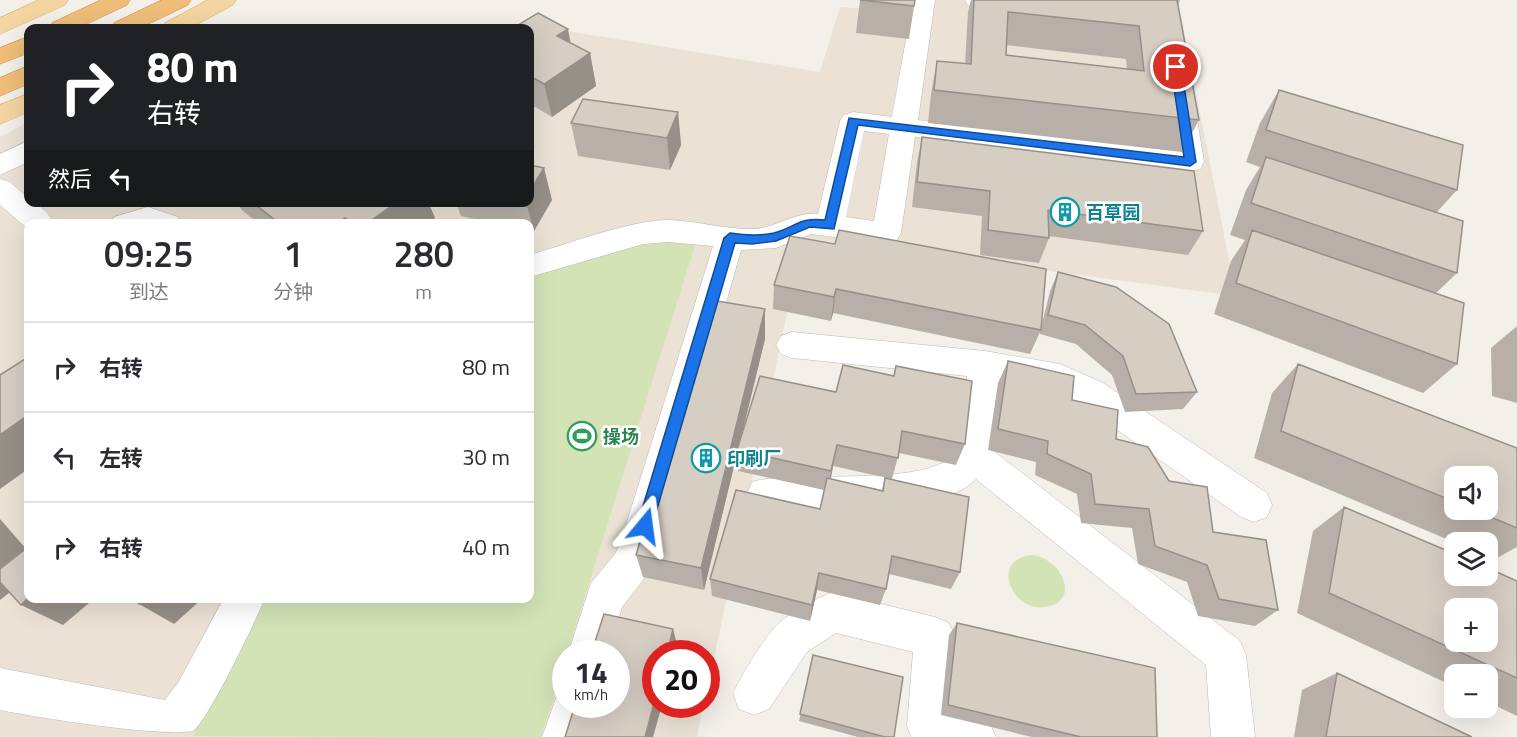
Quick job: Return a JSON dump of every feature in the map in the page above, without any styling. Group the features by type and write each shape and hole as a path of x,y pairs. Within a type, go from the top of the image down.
{"highway":[{"path":"68,24 119,0"},
{"path":"130,24 180,0"},
{"path":"176,24 198,0"},
{"path":"0,57 24,46"},
{"path":"0,88 24,76"}],"main road":[{"path":"0,27 57,0"},
{"path":"180,24 225,0"},
{"path":"0,116 24,104"}],"street":[{"path":"534,265 643,233 668,231 752,240 776,237 809,223 886,233 924,0"},
{"path":"830,225 853,120 1190,162 1169,20 976,0"},
{"path":"0,166 24,152"},
{"path":"0,189 35,219"},
{"path":"592,640 604,597 629,567 638,548 730,238"},
{"path":"792,345 985,364 1060,378 1091,393 1254,505"},
{"path":"765,494 806,496 929,485 958,473 973,455 985,364"},
{"path":"973,455 1226,655 1233,737"},
{"path":"0,688 172,729 194,698 243,603"},
{"path":"754,694 793,638 832,612 934,637 928,726 974,737"},
{"path":"564,737 570,718"}],"shaded area":[{"path":"918,0 1178,0 1236,296 803,238 718,640 642,640 642,718 701,718 697,737 0,737 0,137 24,124 24,207 534,207 534,42 554,29 820,72 840,7 916,13"}],"green space":[{"name":"操场","path":"658,236 695,245 571,640 552,640 552,702 541,737 193,736 263,603 534,603 534,273"},
{"path":"1032,555 1042,558 1059,571 1065,589 1063,597 1057,603 1046,607 1034,607 1023,602 1010,585 1011,566 1019,559"}],"building":[{"path":"860,0 915,0 914,6"},
{"path":"974,0 1177,0 1199,120 934,90 937,61 971,64","holes":["1008,12 1139,26 1144,71 1006,55"]},
{"path":"538,13 568,29 557,36 590,53 544,84 534,78 534,24 520,24"},
{"path":"1279,90 1463,145 1457,190 1266,130"},
{"path":"583,99 678,112 667,138 571,123"},
{"path":"922,137 1194,171 1203,231 1048,210 1049,238 988,230 990,191 917,182"},
{"path":"1266,157 1463,221 1457,273 1251,203"},
{"path":"534,166 544,168 534,184"},
{"path":"258,207 390,207 373,219 274,219"},
{"path":"839,230 1046,269 1041,330 836,289 834,297 774,285 790,236 835,244"},
{"path":"1252,230 1464,303 1457,364 1236,283"},
{"path":"1058,272 1116,287 1169,324 1197,392 1136,394 1123,356 1085,325 1048,315"},
{"name":"印刷厂","path":"711,300 765,309 701,568 636,555"},
{"path":"24,360 24,418 0,435 0,375"},
{"path":"1008,361 1074,376 1072,400 1118,410 1116,439 1148,447 1169,481 1207,487 1213,532 1266,540 1278,610 1219,599 1207,565 1155,546 1149,509 1095,504 1091,474 1047,454 1048,441 998,429"},
{"path":"1298,364 1517,448 1517,528 1498,520 1498,466 1444,466 1444,498 1281,431"},
{"path":"843,365 894,376 896,366 972,381 965,444 902,431 898,458 837,445 831,471 737,450 760,376 836,392"},
{"path":"827,478 883,491 885,478 969,497 960,572 892,556 886,589 819,573 812,605 710,579 736,490 820,509"},
{"path":"1344,507 1444,549 1444,586 1498,586 1498,572 1517,581 1517,678 1498,669 1498,664 1486,664 1459,652 1498,652 1498,598 1444,598 1444,645 1329,593"},
{"path":"24,550 24,602 21,605 0,582 0,569"},
{"path":"604,614 673,629 670,640 642,640 642,718 650,718 645,737 565,737 571,718 630,718 630,640 596,640"},
{"path":"957,623 1155,668 1157,737 1081,737 948,705"},
{"path":"813,655 903,677 894,737 885,737 800,714"},
{"path":"1337,673 1472,737 1326,737"}],"place":[{"name":"百草园","path":"1065,212"},
{"name":"操场","path":"582,436"},
{"name":"印刷厂","path":"706,458"}],"route":[{"path":"645,526 730,238 752,240 776,237 809,223 830,225 853,120 1190,162 1176,67"}]}
